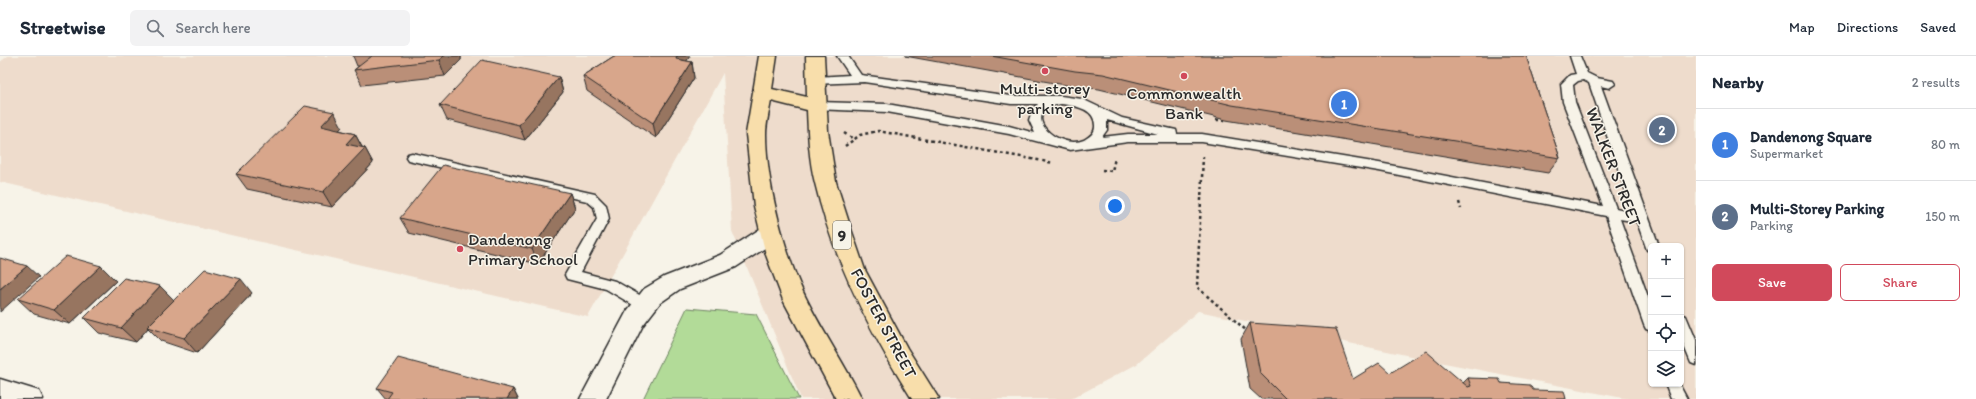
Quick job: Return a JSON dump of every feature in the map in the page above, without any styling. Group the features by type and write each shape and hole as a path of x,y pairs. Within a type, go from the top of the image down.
{"highway":[{"path":"768,56 757,140 761,181 771,233 777,255 795,300 849,399"},
{"name":"FOSTER STREET","path":"815,56 818,131 825,182 854,270 898,355 926,399"},
{"path":"762,93 816,81"},
{"path":"762,93 818,106"}],"street":[{"path":"593,399 636,318 655,294 666,286 728,261 771,233"},
{"path":"0,390 30,399"}],"lane":[{"path":"842,56 858,78"},
{"path":"1575,56 1582,76"},
{"name":"WALKER STREET","path":"1648,317 1566,94 1567,84 1570,80 1582,76 1589,77 1594,82 1651,243"},
{"path":"816,81 858,78 1011,100 1074,101 1112,119 1197,138 1379,167 1642,218"},
{"path":"1594,82 1609,84"},
{"path":"1055,101 1045,104 1039,109 1035,120 1039,131 1046,138 1056,142"},
{"path":"818,106 887,108 1009,130 1075,146 1116,139 1197,138"},
{"path":"1090,143 1100,135 1103,128 1100,117 1091,108"},
{"path":"412,157 591,197 600,205 603,219 572,275 610,285 645,305"},
{"path":"1684,328 1695,355"}],"path":[{"path":"1226,120 1202,120 1197,138 1198,287 1250,333"},
{"path":"844,149 852,138 865,132 878,131 1058,163"},
{"path":"844,133 852,138"}],"shaded area":[{"path":"8,56 1696,56 1696,399 1628,399 1434,361 1198,311 1137,364 1071,399 801,399 732,231 723,73 588,317 0,182 0,62"}],"green space":[{"path":"687,308 756,314 799,399 643,399"}],"building":[{"path":"372,56 444,56 439,60 354,70"},
{"path":"614,56 677,56 676,59 692,62 653,123 583,76"},
{"path":"991,56 1526,56 1560,158 1232,105 1103,74 1075,71"},
{"path":"482,60 559,77 519,125 440,105"},
{"path":"305,106 334,112 321,126 355,134 346,144 365,148 323,192 236,174"},
{"path":"443,165 570,193 532,249 400,218"},
{"path":"66,256 101,266 54,310 18,299"},
{"path":"0,258 27,266 0,289"},
{"path":"205,269 241,279 184,338 147,327"},
{"path":"124,278 160,286 121,328 84,318"},
{"path":"1250,323 1336,329 1353,379 1379,363 1390,373 1426,351 1468,387 1471,386 1468,378 1499,379 1501,383 1530,385 1533,390 1564,391 1566,399 1286,399 1260,373"},
{"path":"398,358 513,389 507,399 387,399 392,392 377,388"}],"place":[{"name":"Multi-storey parking","path":"1045,71"},
{"name":"Commonwealth Bank","path":"1184,76"},
{"name":"Dandenong Square","path":"1344,104"},
{"name":"Multi-Storey Parking","path":"1662,130"},
{"name":"Dandenong Primary School","path":"460,249"}]}
